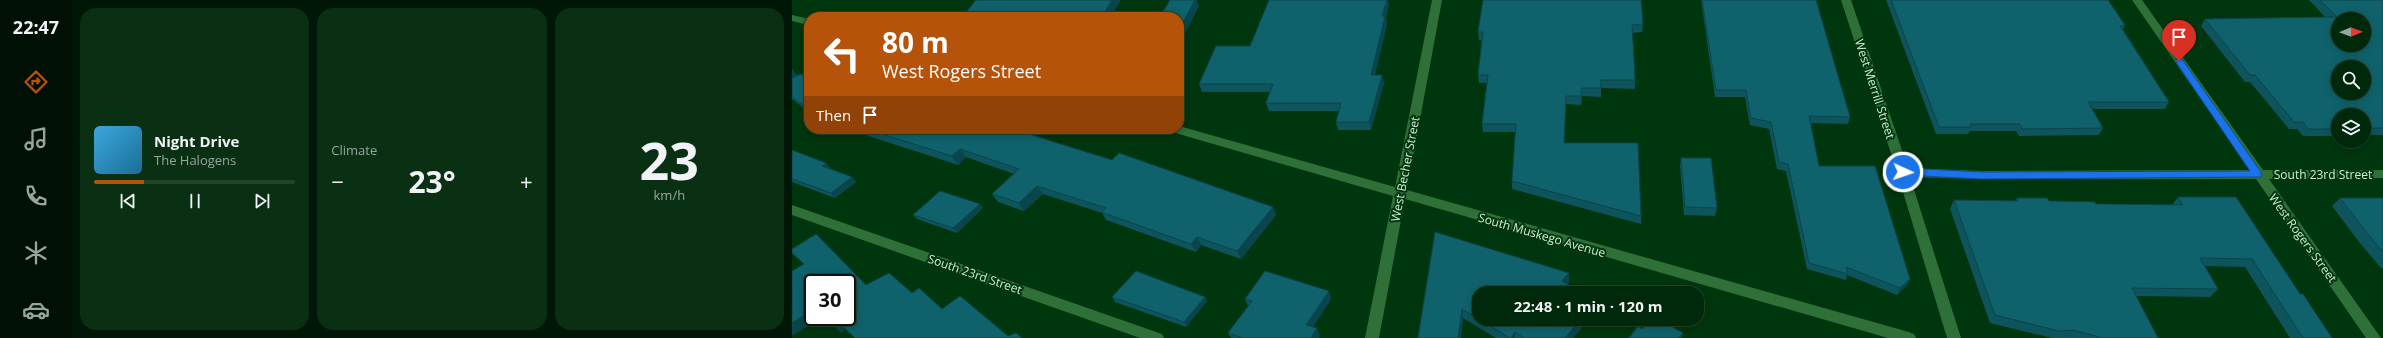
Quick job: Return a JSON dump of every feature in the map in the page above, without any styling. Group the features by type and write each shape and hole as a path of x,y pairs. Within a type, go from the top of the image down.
{"street":[{"name":"West Becher Street","path":"1372,338 1437,0"},
{"name":"West Merrill Street","path":"1846,0 1903,172 1954,338"},
{"name":"West Rogers Street","path":"2137,0 2374,338"},
{"path":"792,18 804,21"},
{"path":"792,84 804,78"},
{"name":"South Muskego Avenue","path":"1184,131 1399,194 1910,338"},
{"name":"South 23rd Street","path":"1903,172 1982,175 2383,174"},
{"name":"South 23rd Street","path":"792,210 1158,338"}],"building":[{"path":"976,0 1112,0 1105,12 966,12"},
{"path":"1170,0 1195,0 1184,21 1184,12 1163,12"},
{"path":"1269,0 1387,0 1382,16 1385,16 1371,75 1382,75 1369,122 1336,122 1341,103 1266,103 1273,84 1199,84 1216,46 1250,46"},
{"path":"1483,0 1641,0 1643,24 1632,25 1635,80 1601,80 1601,88 1582,88 1581,96 1566,96 1564,143 1638,143 1641,216 1512,181 1516,124 1482,124 1488,75 1478,75 1483,32 1478,32"},
{"path":"1702,0 1816,0 1850,117 1809,116 1819,166 1875,166 1910,279 1900,288 1846,267 1848,274 1809,263 1788,164 1779,162 1771,122 1751,118 1746,90 1716,90"},
{"path":"1891,0 2108,0 2125,25 2120,26 2169,102 2088,102 2103,128 2022,129 2020,124 1970,124 1971,127 1939,127"},
{"path":"2320,0 2383,0 2383,128 2371,128 2371,108 2331,108 2331,129 2308,129 2303,122 2294,122 2255,75 2250,75 2205,19 2331,17 2331,52 2371,52 2371,12 2332,12"},
{"path":"800,74 804,77 804,106 792,97 792,78"},
{"path":"882,134 1029,134 1112,160 1119,153 1273,207 1237,251 1197,237 1191,244 1101,212 1106,208 1037,186 1019,203 992,194 1019,169 960,149 952,156"},
{"path":"792,150 826,163 822,166 852,177 831,193 792,179"},
{"path":"1681,158 1711,158 1717,208 1685,207"},
{"path":"940,191 980,204 953,228 913,215"},
{"path":"2178,197 2236,197 2300,294 2303,294 2332,338 2303,338 2252,259 2200,258 2218,289 2132,288 2158,338 2102,338 2074,330 2059,331 1995,315 1954,200 2018,201 2017,198 2047,198 2049,201 2095,202 2096,204 2183,205"},
{"path":"2340,198 2383,198 2383,252 2368,234"},
{"path":"1435,232 1569,273 1562,281 1570,286 1472,286 1472,315 1462,309 1458,338 1418,338"},
{"path":"816,234 855,274 804,274 804,316 792,323 792,271 804,264 792,253 792,249"},
{"path":"1136,271 1205,297 1184,322 1112,297"},
{"path":"1265,271 1329,291 1306,325 1317,328 1311,338 1243,338 1228,333 1252,301 1245,299"},
{"path":"889,273 912,293 919,288 942,309 960,296 1008,336 1016,333 1022,338 855,338 842,326 856,326 856,275 866,285"},
{"path":"1490,326 1575,326 1565,338 1524,338 1515,332 1510,338"},
{"path":"1638,326 1642,329 1644,326 1671,326 1683,333 1678,338 1629,338"}],"route":[{"path":"1903,172 1982,175 2258,174 2179,61"}]}
